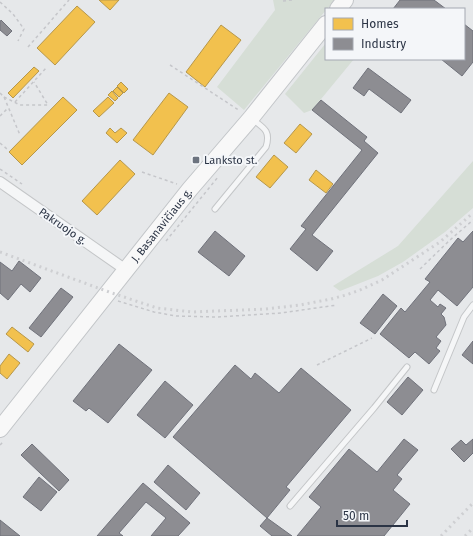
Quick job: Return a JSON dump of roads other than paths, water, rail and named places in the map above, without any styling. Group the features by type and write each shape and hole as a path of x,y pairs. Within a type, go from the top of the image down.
{"main road":[{"path":"339,8 345,0"},
{"name":"J. Basanavičiaus g.","path":"0,429 190,189 251,118 325,25"}],"street":[{"name":"Pakruojo g.","path":"0,182 126,270"}],"lane":[{"path":"216,209 266,147 268,140 267,133 263,127 251,118"},
{"path":"434,390 464,317 473,305"},
{"path":"290,506 407,368"}],"railway":[{"path":"0,252 157,308 192,312 266,309 300,305 331,299 360,290 382,280 440,242 473,213"},
{"path":"441,536 473,503"},
{"path":"465,536 473,528"}],"place":[{"name":"Lanksto st.","path":"196,160"}]}
